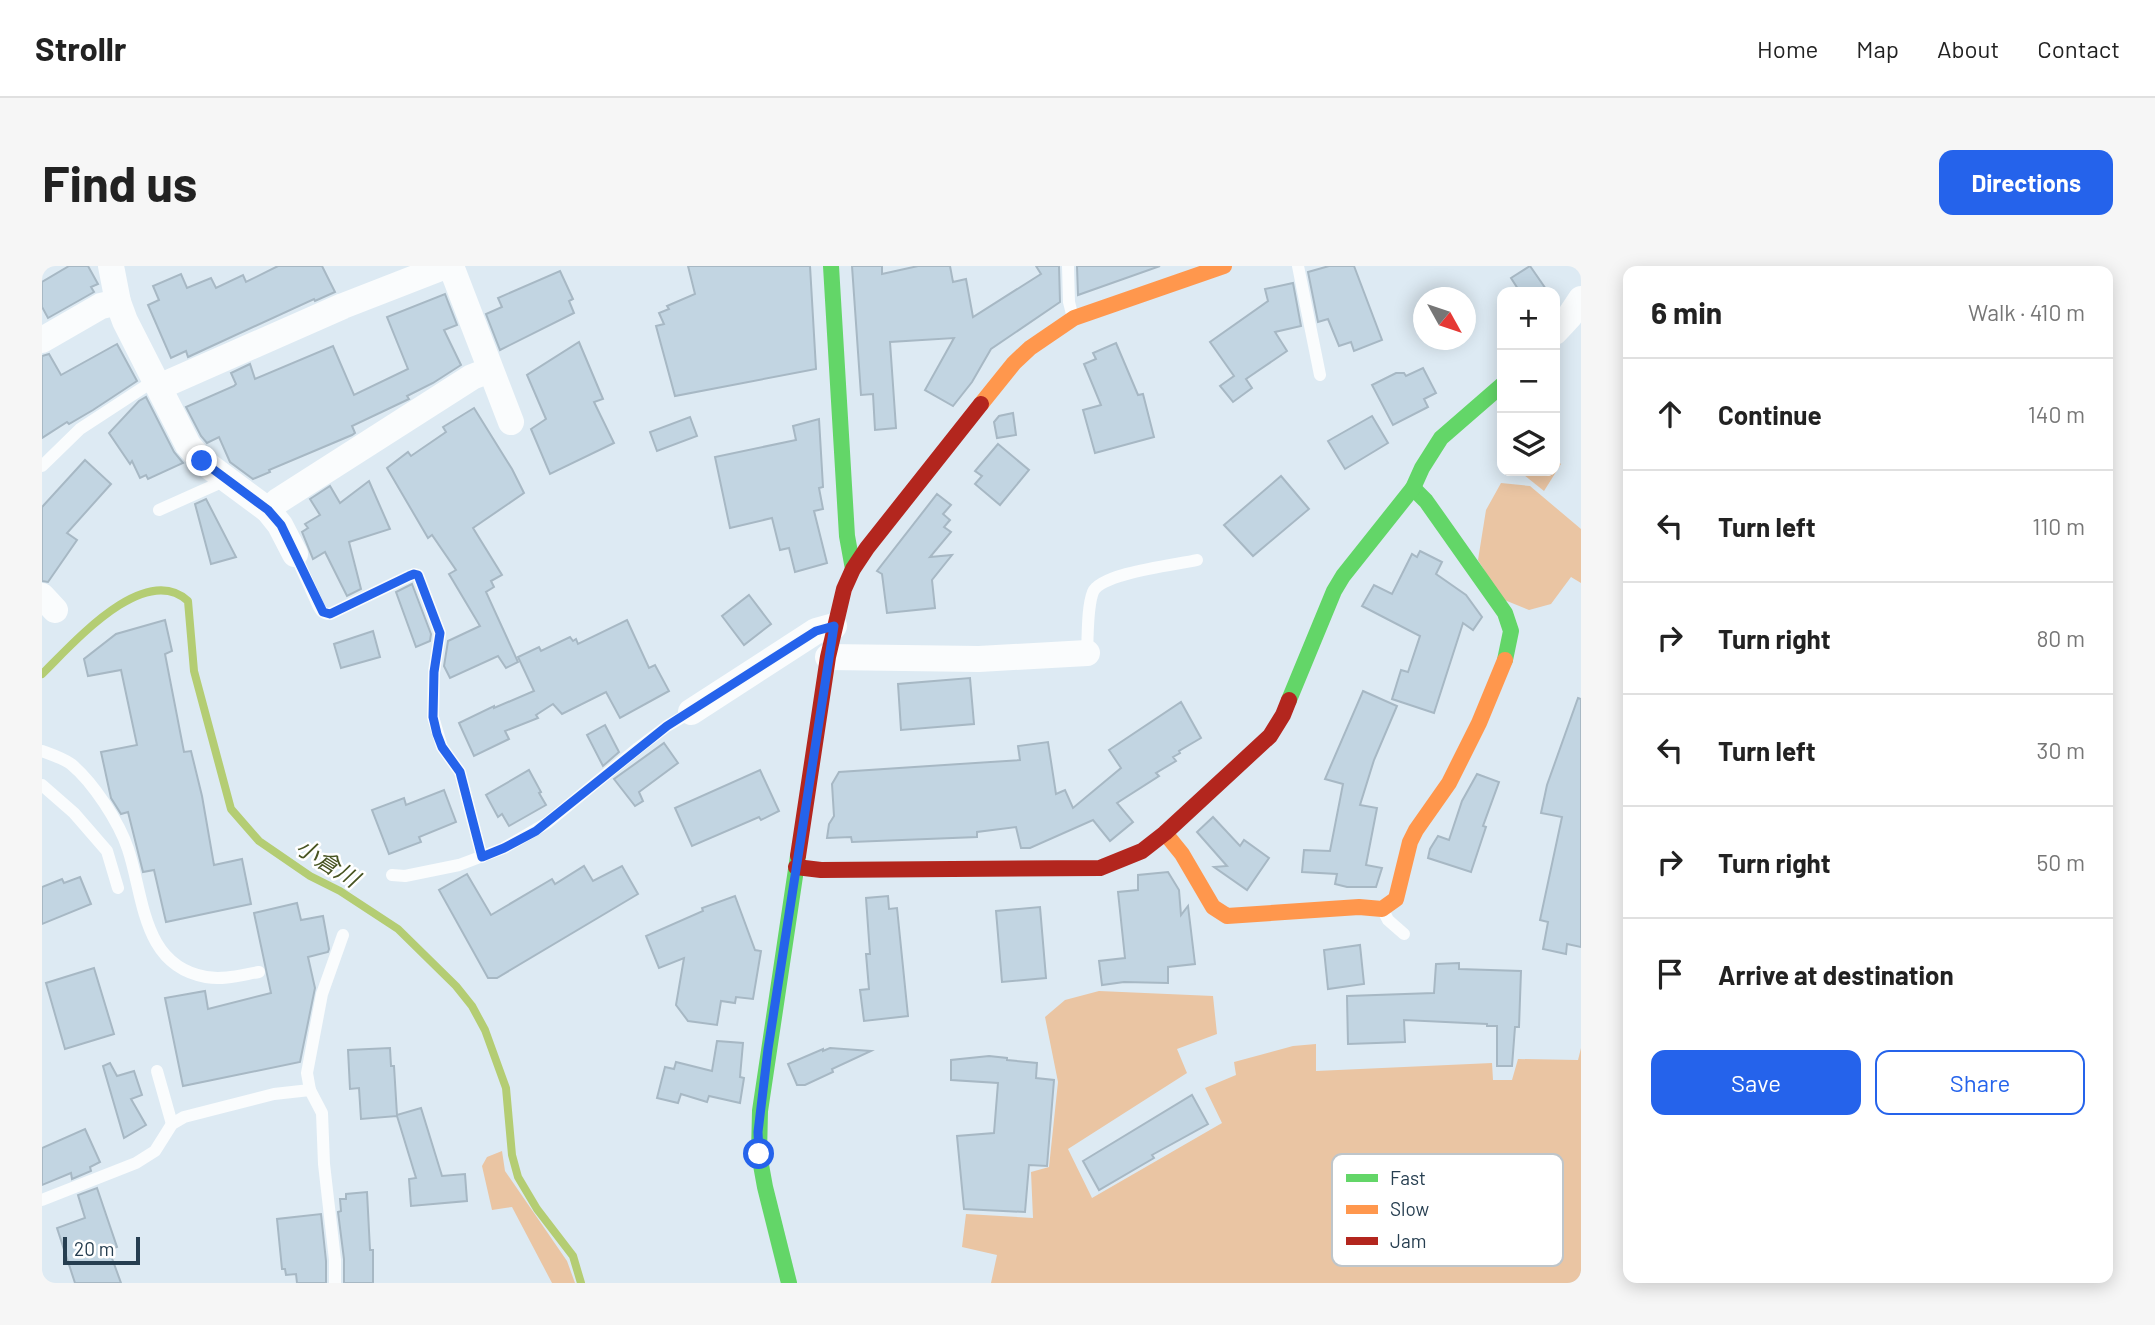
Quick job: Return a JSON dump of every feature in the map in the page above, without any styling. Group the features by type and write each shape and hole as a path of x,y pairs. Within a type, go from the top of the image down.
{"street":[{"path":"111,266 118,302 188,444 202,461 268,510 281,525 295,554"},
{"path":"157,383 342,306 449,266 512,422"},
{"path":"831,266 847,536 853,569"},
{"path":"789,1283 765,1187 758,1132 828,657 844,589 867,548 1014,363 1039,341 1074,318 1224,266"},
{"path":"1560,327 1581,299"},
{"path":"42,340 101,306 118,302"},
{"path":"268,510 460,384 490,370"},
{"path":"796,867 821,870 1088,869 1142,851 1165,834 1270,736 1283,715 1334,591 1413,488 1441,438 1497,389"},
{"path":"1165,834 1182,854 1213,906 1227,916 1347,907 1382,909 1396,899 1410,842 1449,783 1495,689 1511,642 1510,621 1506,614 1426,501 1413,488"},
{"path":"691,712 816,631 834,626"},
{"path":"828,657 979,659 1087,653"}],"lane":[{"path":"1068,266 1069,302 1074,318"},
{"path":"1298,266 1320,375"},
{"path":"42,466 80,429 157,383"},
{"path":"159,510 215,485 222,475"},
{"path":"295,554 318,605 326,614 409,576 418,575 440,633 434,672 435,726 442,747 460,772 482,857"},
{"path":"1087,653 1091,602 1093,591 1099,584 1128,573 1196,560"},
{"path":"392,875 405,876 459,865 504,848 547,823 638,748 691,712"},
{"path":"42,751 72,765 104,804 127,848 152,936 165,956 189,972 205,977 225,978 259,972"},
{"path":"42,785 74,813 107,851 118,888"},
{"path":"1382,909 1388,919 1405,934"},
{"path":"335,1283 322,1113 310,1090 307,1073 322,994 343,935"},
{"path":"157,1071 172,1124"},
{"path":"42,1200 136,1163 155,1151 172,1124 184,1117 274,1094 310,1090"}],"shaded area":[{"path":"1525,476 1553,476 1544,491"},
{"path":"1501,483 1530,486 1581,529 1581,583 1571,577 1551,604 1529,610 1502,599 1478,560 1486,510"},
{"path":"1099,991 1213,996 1217,1034 1177,1049 1187,1073 1068,1149 1092,1198 1222,1123 1205,1088 1236,1075 1234,1062 1293,1046 1316,1044 1316,1071 1492,1063 1493,1080 1512,1080 1518,1059 1578,1060 1581,1048 1581,1283 991,1283 997,1255 962,1247 966,1214 1033,1218 1031,1172 1049,1167 1058,1082 1045,1017 1065,1000"},
{"path":"502,1151 505,1171 567,1261 575,1283 552,1283 512,1207 492,1210 482,1166 487,1157"}],"building":[{"path":"69,266 88,266 98,284 91,287 94,292 48,318 42,307 42,282"},
{"path":"278,266 322,266 335,292 188,357 186,351 171,358 148,305 159,300 153,286 181,274 187,288 211,278 216,288 243,275 246,282"},
{"path":"688,266 810,266 816,369 675,396 656,326 664,324 659,313 669,309 667,306 695,294"},
{"path":"852,266 882,266 882,274 918,266 950,266 953,282 966,279 973,317 1041,274 1036,266 1059,266 1060,302 991,349 972,382 953,406 925,390 954,338 890,342 896,428 875,430 873,394 861,395"},
{"path":"1077,266 1160,266 1078,295"},
{"path":"1329,266 1354,266 1382,340 1354,351 1351,342 1339,346 1328,319 1318,322 1308,272"},
{"path":"1530,266 1545,287 1517,287 1511,278"},
{"path":"560,271 573,299 569,301 574,313 500,350 486,314 502,307 498,298"},
{"path":"1293,283 1301,326 1275,332 1287,351 1246,379 1252,388 1233,402 1220,386 1234,376 1210,342 1268,301 1265,289"},
{"path":"445,294 457,325 444,330 461,365 407,396 409,399 352,426 355,433 352,435 269,470 270,472 253,479 230,462 219,437 207,443 186,407 234,386 236,384 231,373 250,364 255,379 333,346 354,395 408,369 387,317"},
{"path":"579,342 603,399 594,402 614,443 550,474 531,429 546,419 527,375"},
{"path":"1116,343 1138,395 1143,394 1154,437 1095,453 1083,410 1101,405 1084,364 1096,359 1093,353"},
{"path":"117,344 137,381 93,410 42,438 42,356 49,354 61,375"},
{"path":"1423,368 1436,393 1424,399 1428,407 1393,425 1372,385 1396,373 1404,373 1406,376"},
{"path":"146,397 174,452 183,463 148,479 146,475 140,478 132,461 130,464 109,433"},
{"path":"474,408 524,493 473,528 502,575 491,581 494,587 486,592 518,662 506,668 498,656 450,678 444,666 448,641 480,626 449,574 456,570 432,535 428,538 387,468 408,452 411,456 446,432 443,427"},
{"path":"1013,413 1016,435 997,438 994,422 999,416"},
{"path":"1372,416 1388,443 1345,469 1328,441"},
{"path":"690,417 697,436 657,451 650,432"},
{"path":"819,419 823,487 819,488 823,509 814,511 827,563 795,572 789,548 780,550 772,518 730,528 715,457 796,440 793,426"},
{"path":"998,444 1029,470 1000,505 975,484 982,476 975,471"},
{"path":"85,460 111,484 67,533 77,540 48,582 42,581 42,507"},
{"path":"1281,476 1309,509 1253,556 1224,525"},
{"path":"369,481 390,529 349,542 361,589 347,596 325,552 313,559 302,532 308,528 305,524 320,515 310,499 330,486 340,503"},
{"path":"937,494 951,505 943,514 950,520 944,527 951,532 930,557 952,555 932,580 935,608 887,613 882,574 877,571"},
{"path":"206,499 236,557 211,564 195,504"},
{"path":"1420,551 1442,562 1436,574 1466,595 1482,617 1473,630 1463,623 1434,713 1392,699 1401,670 1408,672 1420,636 1362,606 1374,585 1392,594 1412,554 1417,557"},
{"path":"412,584 431,634 430,641 416,647 396,592"},
{"path":"749,595 771,624 744,645 722,616"},
{"path":"165,620 172,651 165,654 184,752 191,751 214,865 242,859 251,904 166,922 154,870 143,872 128,812 121,814 111,798 101,752 137,745 121,670 88,676 84,659 116,634"},
{"path":"627,620 649,668 655,665 669,691 620,718 606,692 562,714 553,704 536,715 538,718 505,731 509,739 474,756 459,723 534,691 518,657 539,647 541,651 570,637 573,641 576,639 578,644"},
{"path":"373,631 380,657 341,668 334,644"},
{"path":"970,678 974,724 901,730 898,684"},
{"path":"1363,691 1397,706 1374,760 1360,805 1377,808 1366,865 1382,868 1376,887 1347,887 1335,884 1337,874 1302,872 1304,850 1330,851 1343,784 1325,779"},
{"path":"1578,698 1581,699 1581,947 1567,944 1566,954 1543,949 1548,922 1540,920 1562,817 1541,813 1547,785"},
{"path":"1181,702 1201,738 1179,751 1180,753 1173,757 1176,761 1156,773 1159,776 1117,803 1133,822 1110,841 1093,820 1030,848 1021,848 1016,827 977,832 977,837 852,842 851,837 827,838 829,824 834,816 832,784 839,772 1020,760 1018,746 1048,742 1056,794 1065,790 1073,808 1121,768 1109,750"},
{"path":"605,725 619,752 603,766 587,735"},
{"path":"664,743 678,763 639,792 643,801 635,806 614,779"},
{"path":"529,770 546,805 509,826 502,814 498,817 486,795"},
{"path":"760,770 779,811 692,846 675,808"},
{"path":"1477,774 1499,782 1483,826 1486,827 1471,872 1428,858 1438,836 1449,840 1462,801"},
{"path":"444,790 456,822 419,837 421,842 389,854 372,810 404,798 406,805"},
{"path":"1213,817 1240,846 1244,840 1269,858 1247,890 1214,867 1227,866 1197,832"},
{"path":"584,866 593,881 622,866 638,894 497,978 488,978 439,890 467,874 491,915 552,879 555,884"},
{"path":"1168,872 1179,890 1181,915 1188,906 1195,964 1168,967 1168,983 1124,982 1102,985 1099,961 1125,958 1118,892 1138,890 1138,875"},
{"path":"80,877 91,904 42,924 42,887 62,879 64,883"},
{"path":"735,896 755,950 761,951 753,999 736,997 735,1003 721,1001 717,1025 688,1021 676,1005 684,958 659,968 646,936 703,911 702,908"},
{"path":"888,896 889,909 897,908 908,1016 864,1021 860,990 869,989 866,954 870,954 866,898"},
{"path":"297,903 301,920 323,916 329,949 328,952 308,957 315,988 300,1062 183,1086 165,998 205,991 208,1009 271,993 254,913"},
{"path":"1040,907 1046,978 1002,982 996,911"},
{"path":"1360,945 1364,984 1328,989 1324,950"},
{"path":"1459,963 1459,969 1521,971 1519,1027 1515,1027 1512,1066 1497,1066 1497,1026 1487,1024 1404,1020 1405,1042 1348,1044 1347,996 1434,993 1436,964"},
{"path":"94,968 114,1034 65,1049 46,983"},
{"path":"717,1041 743,1043 740,1077 744,1078 740,1103 709,1096 707,1102 681,1094 678,1103 657,1098 665,1067 674,1069 676,1062 712,1071"},
{"path":"390,1048 391,1066 394,1066 397,1115 421,1108 442,1176 465,1174 467,1201 411,1206 409,1179 416,1178 397,1116 361,1119 359,1088 350,1089 348,1050"},
{"path":"830,1048 871,1051 805,1085 797,1085 788,1064"},
{"path":"989,1056 1037,1063 1036,1078 1054,1080 1047,1166 1029,1165 1025,1212 964,1209 957,1136 994,1133 998,1083 951,1080 951,1060"},
{"path":"110,1063 117,1076 134,1071 142,1095 131,1099 146,1125 124,1138 103,1066"},
{"path":"1192,1095 1208,1124 1152,1155 1154,1158 1099,1190 1083,1161"},
{"path":"85,1129 100,1162 90,1167 91,1171 72,1179 71,1173 42,1185 42,1148"},
{"path":"97,1188 117,1247 109,1250 121,1283 75,1283 57,1228 85,1218 78,1195"},
{"path":"367,1192 370,1250 373,1250 373,1283 344,1283 338,1212 341,1211 340,1199 346,1199 346,1194"},
{"path":"321,1214 326,1283 297,1283 296,1274 286,1275 285,1269 282,1269 277,1219"}],"waterway":[{"name":"小倉川","path":"42,674 90,628 130,599 151,591 170,591 188,601 194,671 231,809 259,841 310,876 340,891 398,929 456,986 472,1006 485,1030 506,1088 512,1155 518,1177 537,1209 573,1256 581,1283"}],"traffic: fast":[{"path":"831,266 847,536 853,569"},
{"path":"1289,700 1334,591 1343,576 1413,488 1441,438 1497,389"},
{"path":"1413,488 1426,501 1505,613 1511,631 1505,660"},
{"path":"789,1283 759,1154 760,1111 798,856"}],"traffic: slow":[{"path":"981,404 1014,363 1030,348 1074,318 1224,266"},
{"path":"1165,833 1182,854 1213,907 1227,916 1359,907 1382,909 1396,899 1410,842 1449,783 1479,723 1505,660"}],"traffic: jam":[{"path":"798,856 828,657 844,589 867,548 981,404"},
{"path":"796,867 821,870 1100,868 1142,851 1165,833 1270,736 1289,700"}],"route":[{"path":"202,461 268,510 281,525 318,605 326,614 409,576 418,575 440,633 434,672 433,717 442,747 460,772 482,857 536,831 667,726 816,631 834,626 768,1049 758,1132 759,1154"}]}
